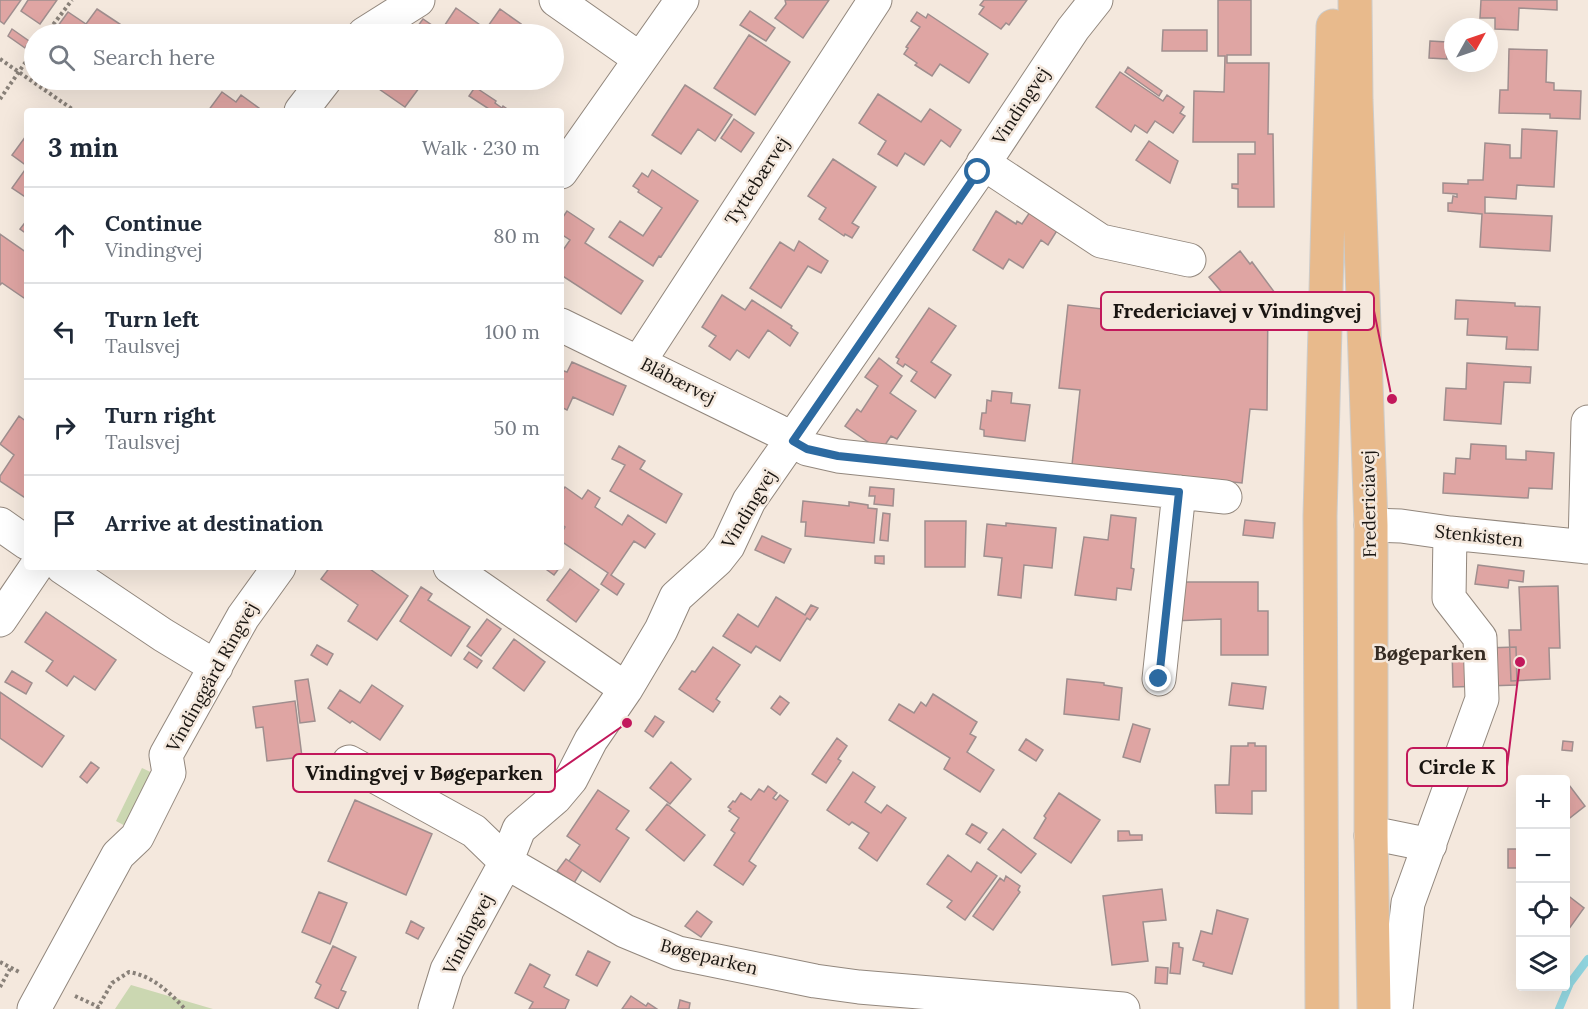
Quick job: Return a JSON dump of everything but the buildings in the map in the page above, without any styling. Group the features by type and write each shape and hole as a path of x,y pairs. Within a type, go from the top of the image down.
{"main road":[{"path":"1322,1009 1320,516 1334,0"},
{"name":"Fredericiavej","path":"1355,0 1356,111 1371,525 1371,836 1374,1009"}],"street":[{"path":"380,24 418,0"},
{"path":"556,0 640,59"},
{"path":"564,168 682,0"},
{"name":"Tyttebærvej","path":"639,362 875,0"},
{"name":"Vindingvej","path":"435,1009 447,970 506,862 519,829 555,798 571,779 591,740 662,630 676,597 717,560 728,546 742,513 983,163 1053,57 1096,0"},
{"path":"303,108 317,90"},
{"path":"983,163 1101,241 1189,260"},
{"name":"Blåbærvej","path":"564,326 778,431 807,449 838,456 1225,497"},
{"path":"1587,547 1588,423"},
{"path":"1159,679 1179,492"},
{"path":"0,524 24,541"},
{"name":"Stenkisten","path":"1371,525 1401,526 1587,547"},
{"path":"1396,1009 1408,903 1482,699 1480,638 1449,598 1450,533"},
{"path":"0,620 34,570"},
{"path":"66,570 163,635 216,667"},
{"name":"Vindinggård Ringvej","path":"34,1009 118,855 138,837 169,773 166,755 243,617 277,570"},
{"path":"454,570 626,689"},
{"path":"349,762 474,831 506,862"},
{"path":"1371,836 1386,836 1430,845"},
{"name":"Bøgeparken","path":"506,862 625,931 678,953 794,977 858,998 1123,1009"}],"path":[{"path":"54,24 72,0"},
{"path":"0,60 24,77"},
{"path":"0,99 24,64"},
{"path":"44,90 70,108"},
{"path":"0,987 10,969"},
{"path":"97,1009 112,983 129,972 141,974 168,991 185,1009"}],"green space":[{"path":"142,768 159,776 133,830 116,821"},
{"path":"131,985 213,1009 115,1009"}],"waterway":[{"path":"1559,1009 1570,983 1588,959"}],"place":[{"name":"Fredericiavej v Vindingvej","path":"1392,399"},
{"name":"Circle K","path":"1520,662"},
{"name":"Vindingvej v Bøgeparken","path":"627,723"}],"district":[{"name":"Bøgeparken","path":"1430,653"}],"route":[{"path":"978,172 793,441 807,449 838,456 1179,492 1159,679"}]}
